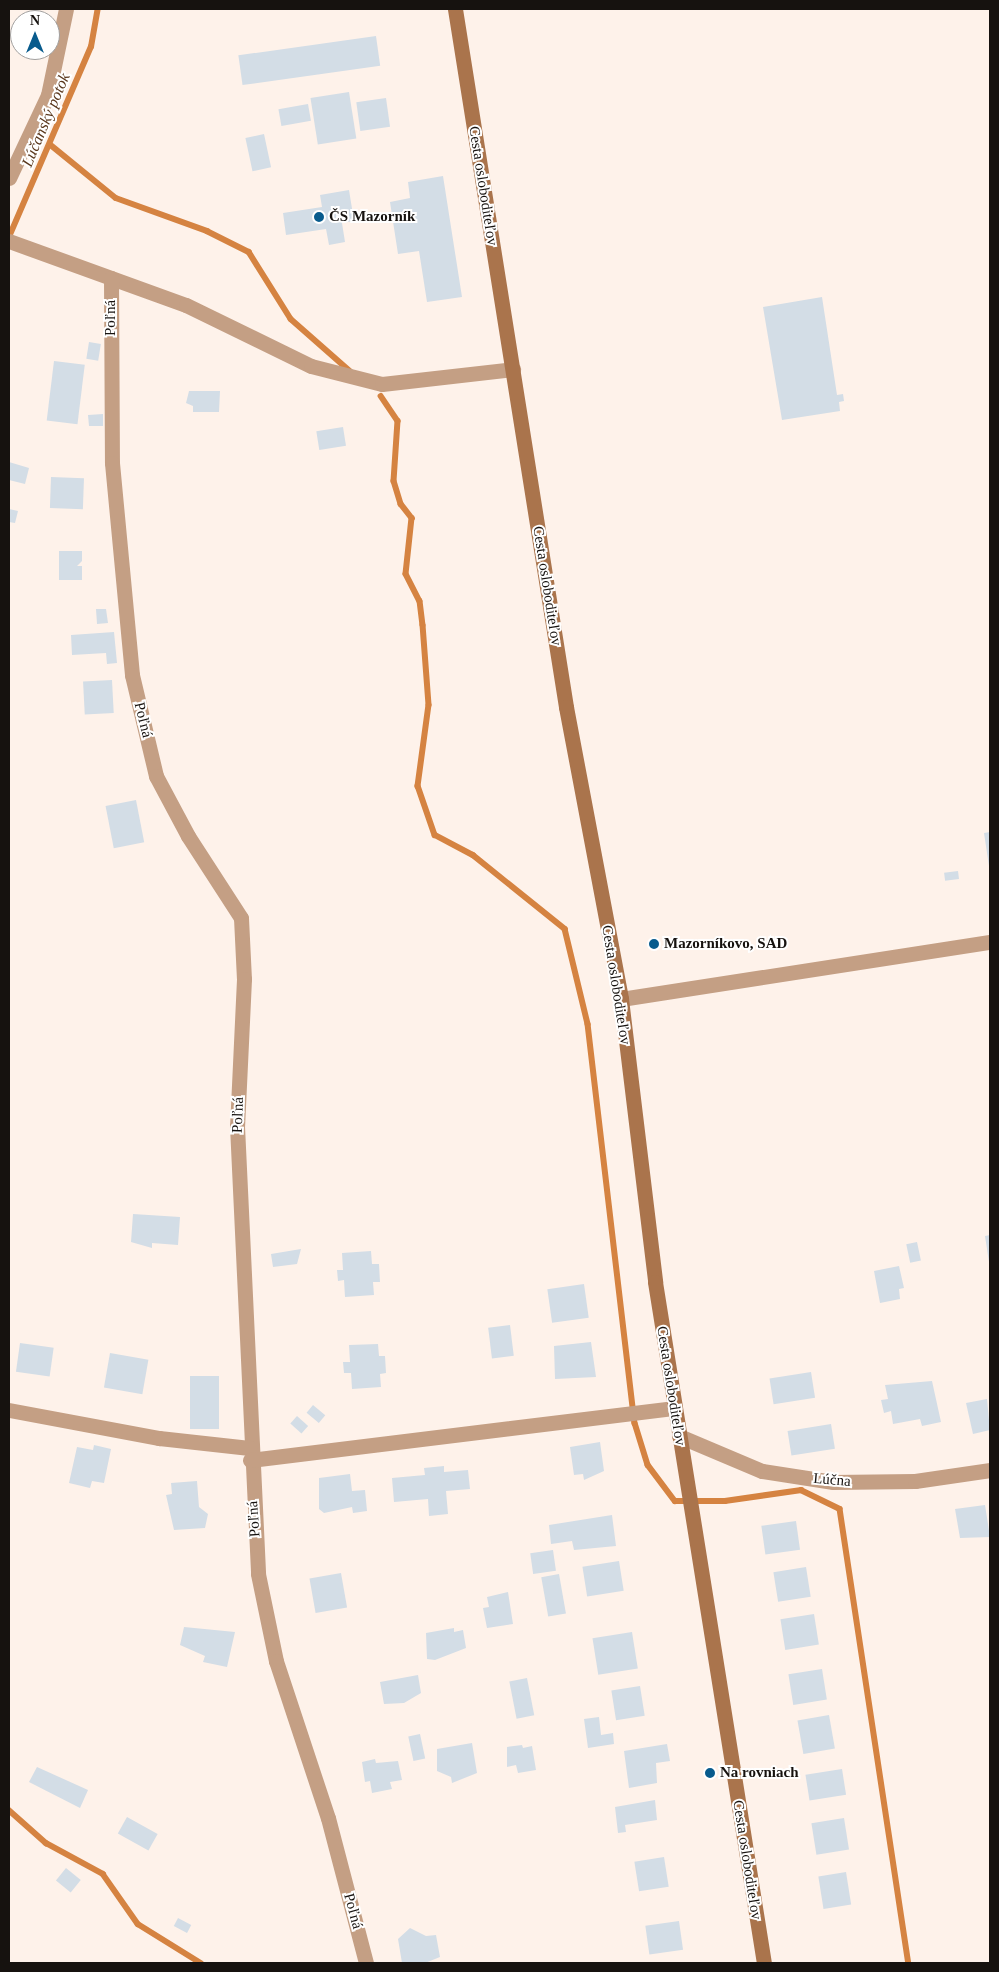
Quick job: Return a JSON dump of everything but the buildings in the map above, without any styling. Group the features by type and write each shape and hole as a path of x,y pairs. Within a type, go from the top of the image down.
{"main road":[{"name":"Cesta osloboditeľov","path":"455,9 566,706 621,999 679,1436 764,1963"}],"street":[{"path":"9,178 48,95 66,9"},
{"path":"16,243 186,304 311,366 382,384 512,369"},
{"name":"Poľná","path":"111,278 112,463 132,675 156,776 188,836 241,918 244,979 237,1126 250,1454 258,1574 276,1661 328,1818 366,1963"},
{"path":"621,999 990,942"},
{"path":"9,1410 250,1454 675,1408"},
{"name":"Lúčna","path":"679,1436 762,1470 833,1482 915,1481 990,1470"}],"waterway":[{"name":"Lúčanský potok","path":"9,237 91,47 98,9"},
{"path":"52,146 116,198 207,231 249,252 291,319 350,371"},
{"path":"381,396 398,421 394,481 401,504 412,518 406,574 420,601 423,625 429,705 418,786 435,835 473,855 565,929 588,1024 635,1423 648,1465 675,1501 725,1501 801,1490 840,1509 909,1963"},
{"path":"9,1810 46,1843 103,1874 138,1924 201,1963"}],"place":[{"name":"ČS Mazorník","path":"319,217"},
{"name":"Mazorníkovo, SAD","path":"654,944"},
{"name":"Na rovniach","path":"710,1773"}]}
